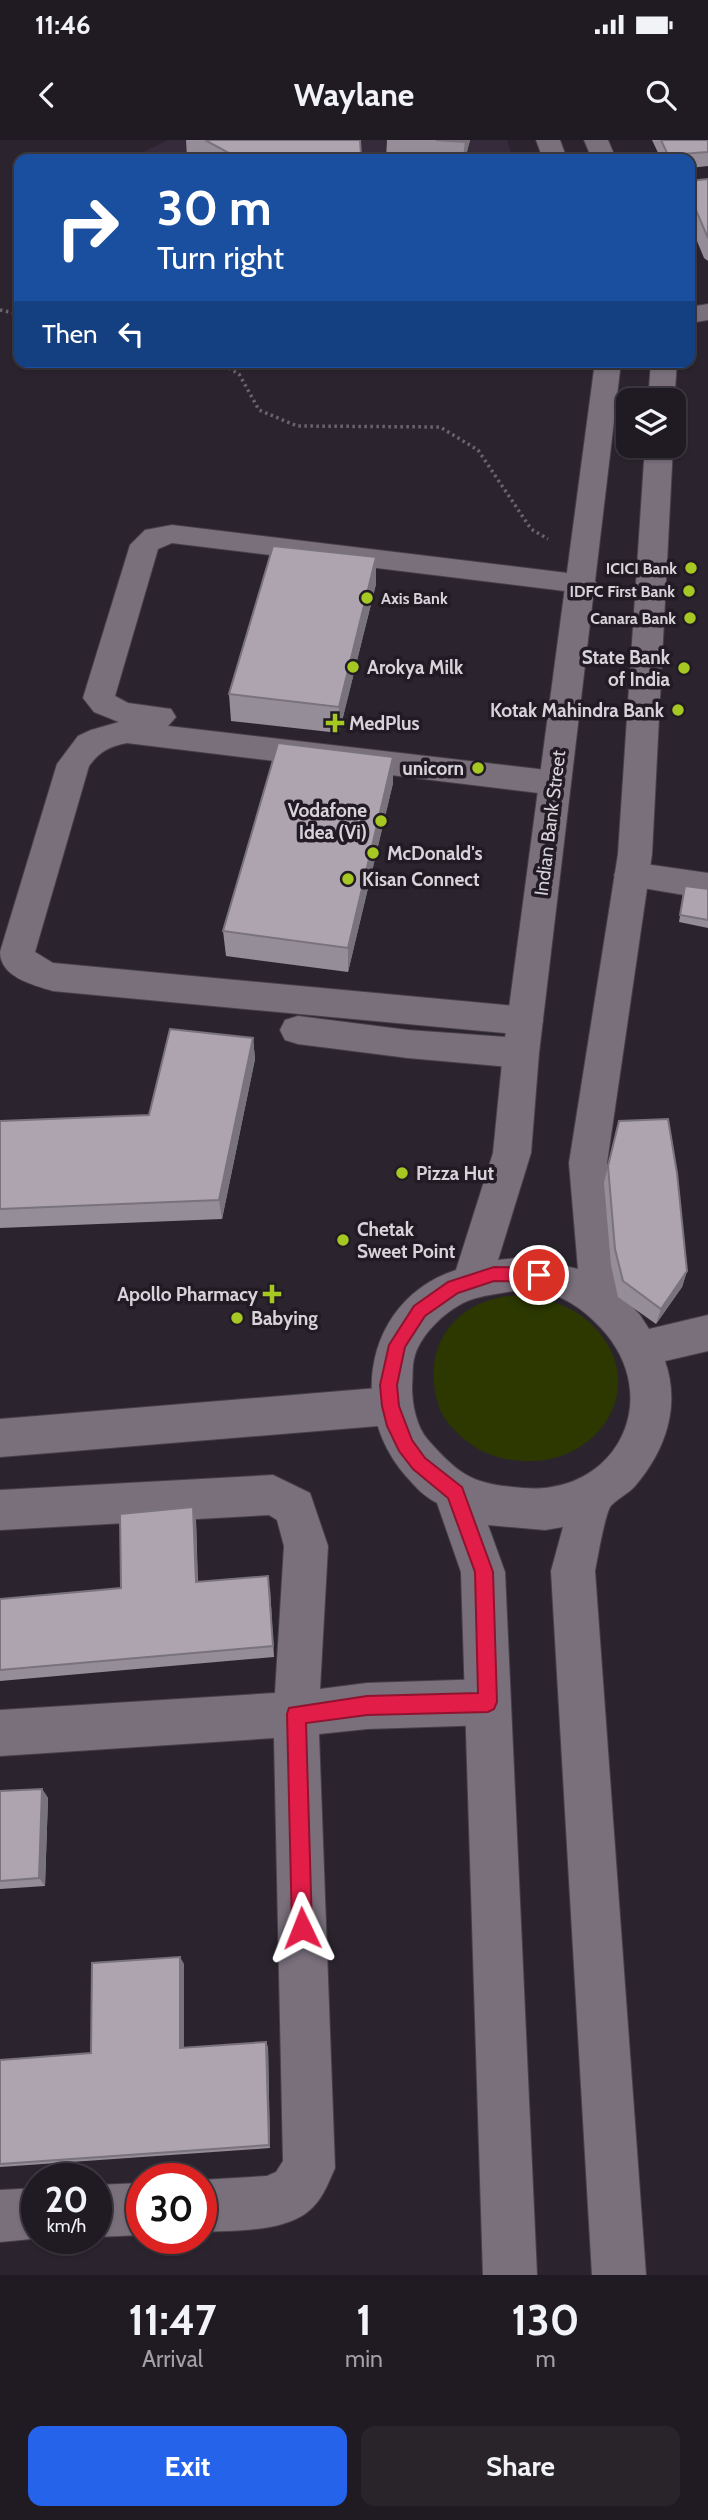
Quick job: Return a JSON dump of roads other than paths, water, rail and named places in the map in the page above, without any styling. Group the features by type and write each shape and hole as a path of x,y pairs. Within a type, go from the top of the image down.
{"street":[{"name":"Indian Bank Street","path":"473,1279 512,1153 523,1037 607,368"},
{"path":"663,388 664,368"},
{"path":"600,1300 588,1163 631,875 658,458"},
{"path":"557,770 125,713 104,704 99,698 145,545 155,537 172,534 582,573"},
{"path":"523,1037 53,976 38,973 16,957 73,764 83,748 103,736 127,732 557,770"},
{"path":"631,875 708,886"},
{"path":"298,1030 408,1044 523,1037"},
{"path":"494,1274 539,1275 581,1289 600,1300 631,1331 641,1349 653,1389 648,1430 627,1467 592,1495 548,1509 524,1511 489,1505 455,1493 436,1479 405,1446 390,1406 391,1364 397,1345 420,1311 436,1298 473,1279 494,1274"},
{"path":"641,1349 708,1334"},
{"path":"0,1438 390,1406"},
{"path":"455,1493 484,1572 510,2275"},
{"path":"0,1510 273,1495 295,1507 306,1546 296,1714 309,2168 294,2190 271,2202 217,2205"},
{"path":"592,1495 573,1571 619,2275"},
{"path":"0,1733 296,1714 367,1706 488,1702"},
{"path":"0,2216 21,2215"}],"place":[{"name":"ICICI Bank","path":"691,568"},
{"name":"IDFC First Bank","path":"689,591"},
{"name":"Axis Bank","path":"367,598"},
{"name":"Canara Bank","path":"690,618"},
{"name":"Arokya Milk","path":"353,667"},
{"name":"State Bank of India","path":"684,668"},
{"name":"Kotak Mahindra Bank","path":"678,710"},
{"name":"MedPlus","path":"335,723"},
{"name":"unicorn","path":"478,768"},
{"name":"Vodafone Idea (Vi)","path":"381,821"},
{"name":"McDonald's","path":"373,853"},
{"name":"Kisan Connect","path":"348,879"},
{"name":"Pizza Hut","path":"402,1173"},
{"name":"Chetak Sweet Point","path":"343,1240"},
{"name":"Apollo Pharmacy","path":"272,1294"},
{"name":"Babying","path":"237,1318"}]}
